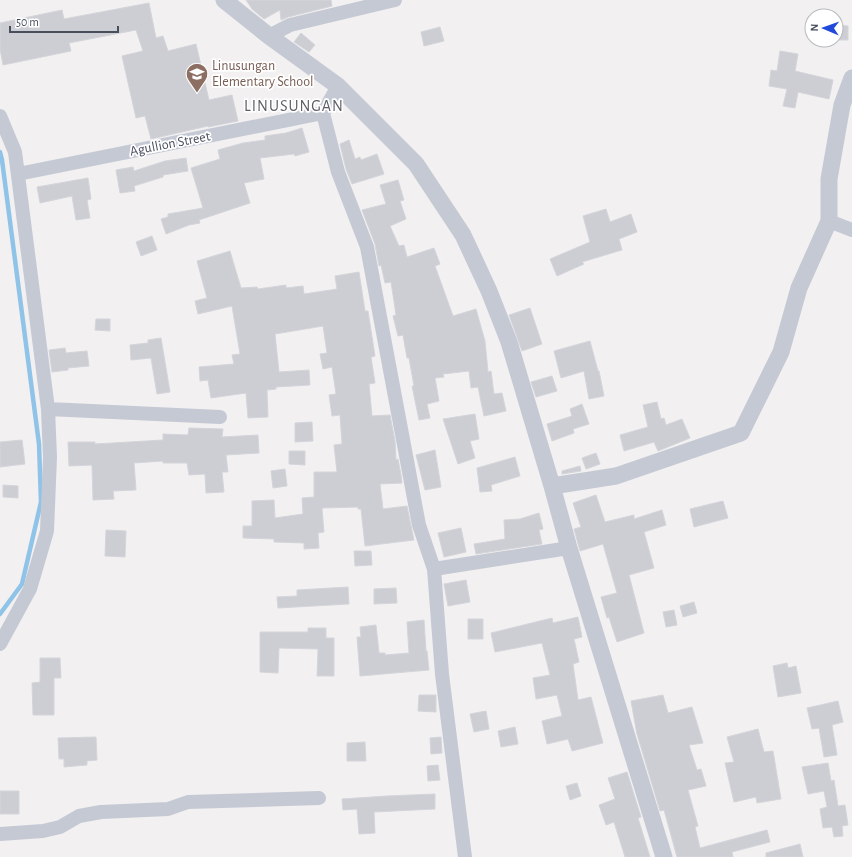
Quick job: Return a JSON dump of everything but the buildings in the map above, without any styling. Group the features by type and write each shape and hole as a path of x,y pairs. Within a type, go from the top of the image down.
{"street":[{"path":"224,0 269,36 338,86 416,164 463,235 489,291 509,342 569,548 664,857"},
{"path":"269,36 290,25 395,0"},
{"path":"552,486 616,476 741,433 781,352 799,288 829,221 830,179 842,105 852,78"},
{"path":"338,86 323,113 338,172 367,248 419,525 434,569 442,674 465,857"},
{"name":"Agullion Street","path":"18,174 323,113"},
{"path":"0,116 15,152 48,409 50,457 47,531 30,589 0,644"},
{"path":"829,221 852,230"},
{"path":"48,409 220,417"},
{"path":"434,569 569,548"},
{"path":"0,834 43,831 60,827 79,816 101,812 168,809 188,802 320,798"}],"waterway":[{"path":"0,152 39,444 41,502 22,584 0,614"}],"place":[{"name":"Linusungan Elementary School","path":"197,94"}],"district":[{"name":"LINUSUNGAN","path":"294,106"}]}
